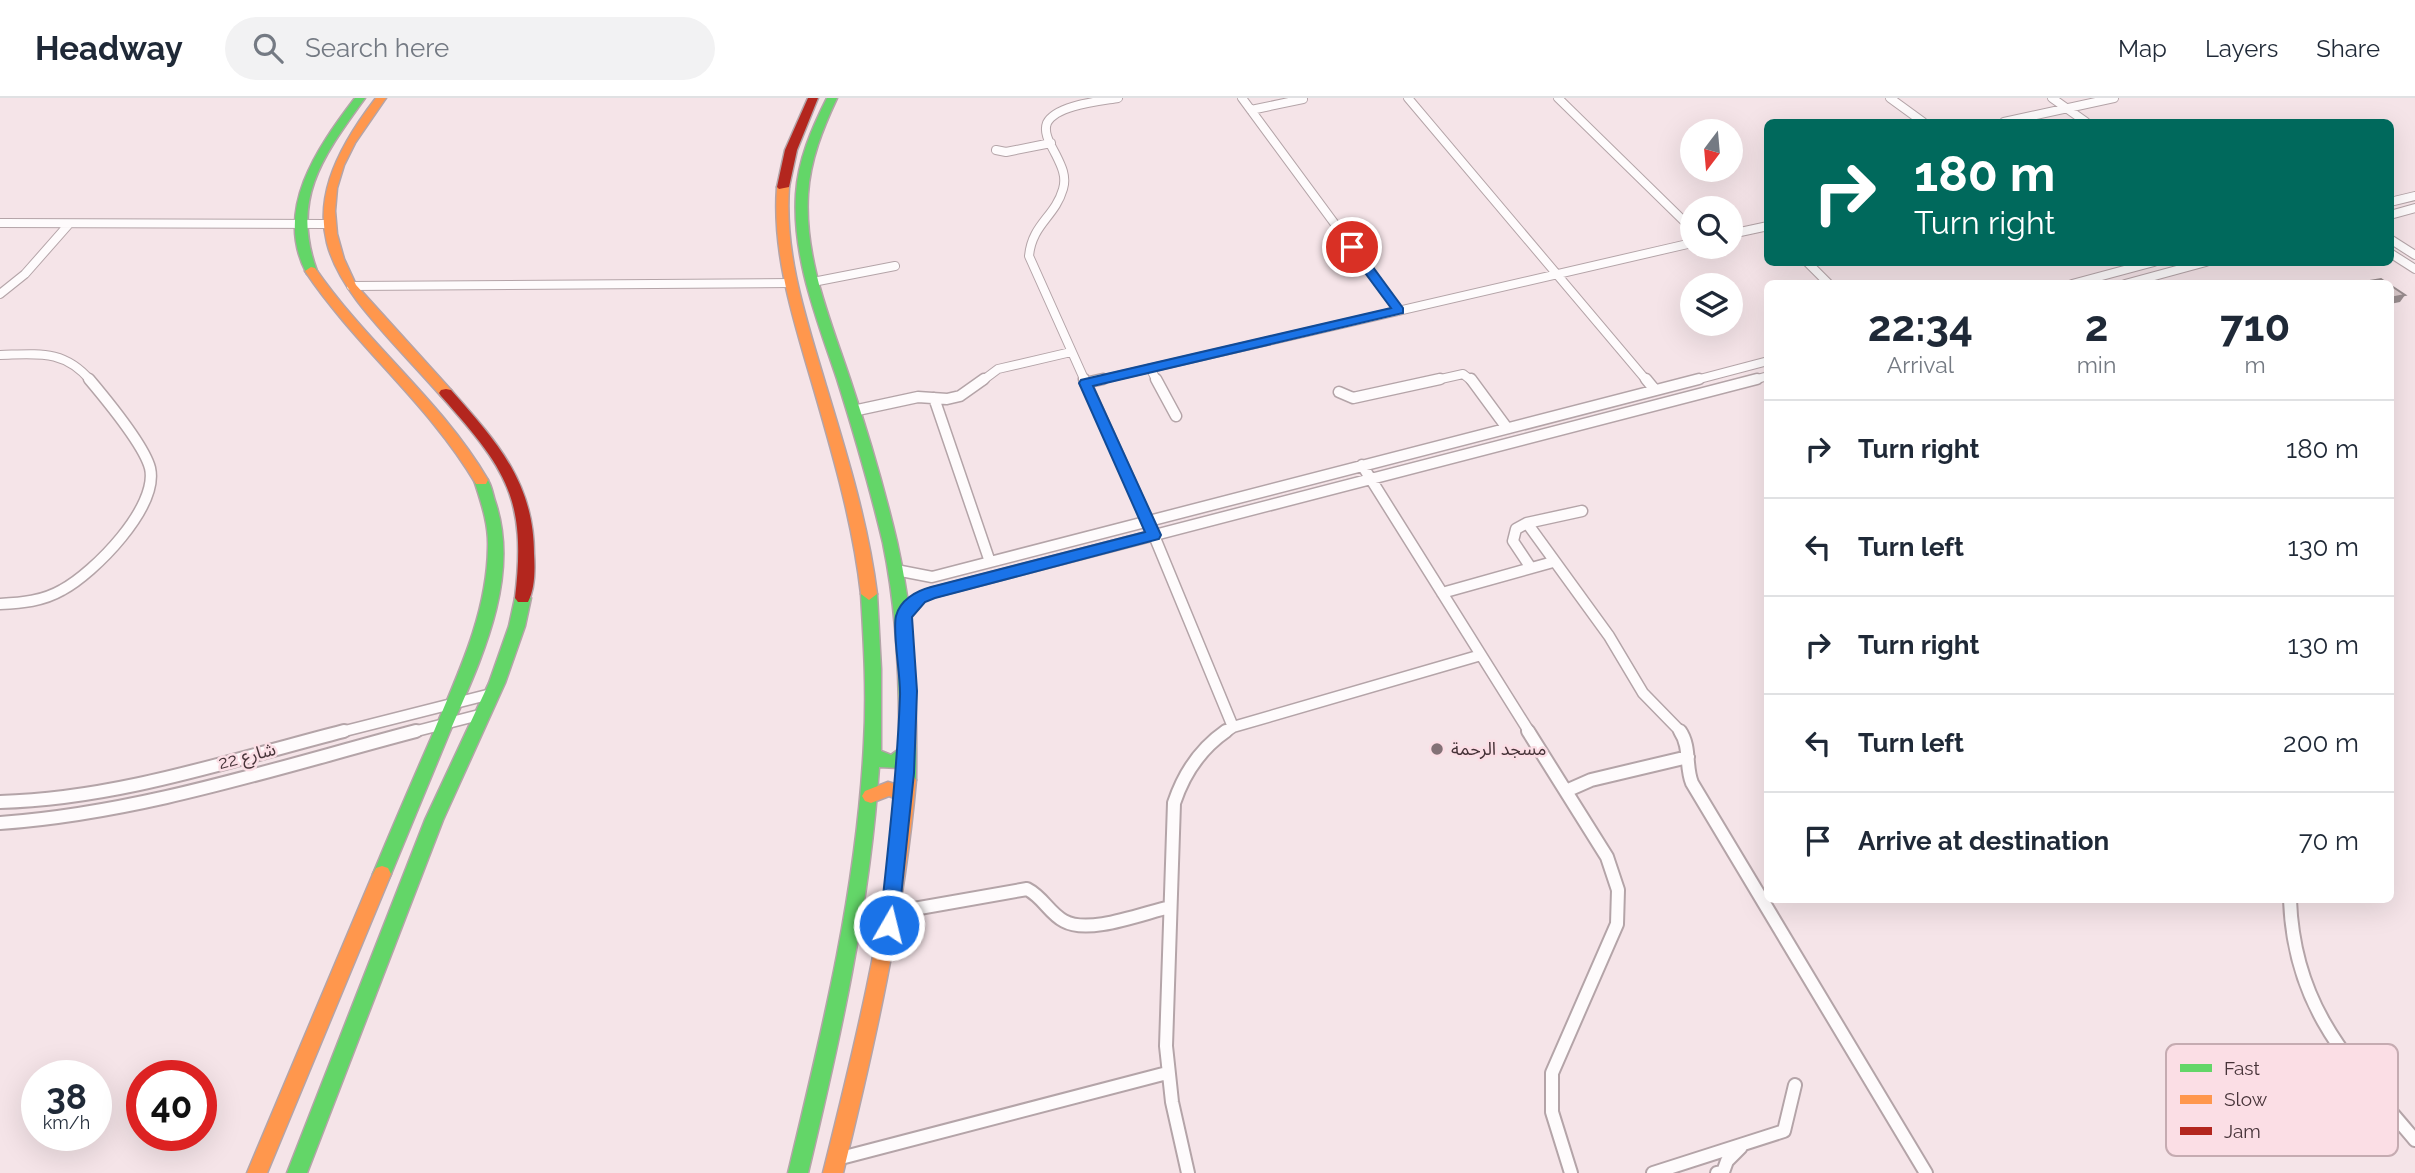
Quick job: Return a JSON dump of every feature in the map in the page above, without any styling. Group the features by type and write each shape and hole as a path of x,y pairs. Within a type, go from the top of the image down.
{"street":[{"path":"257,1173 480,641 495,571 495,539 483,485 466,455 426,405 317,281 306,261 300,224 312,172 329,140 360,98"},
{"path":"297,1173 435,820 491,694 519,620 528,565 527,527 523,508 512,476 492,444 338,268 327,224 331,186 349,139 381,98"},
{"path":"798,1173 843,989 859,893 871,796 876,701 872,613 862,542 782,240 782,195 790,145 813,98"},
{"path":"832,98 810,151 802,193 803,224 813,282 853,411 896,570 904,617 909,691 904,794 891,913 870,1023 835,1166 1167,1073"},
{"path":"1118,98 1073,106 1052,116 1045,131 1064,171 1065,186 1058,200 1035,227 1030,241 1029,257 1148,521 1233,727"},
{"path":"1242,98 1399,311"},
{"path":"1409,98 1655,390"},
{"path":"1558,98 1680,217"},
{"path":"1890,98 1919,119"},
{"path":"2052,98 2082,119"},
{"path":"2018,119 2114,98"},
{"path":"1251,110 1303,99"},
{"path":"996,150 1006,152 1051,144"},
{"path":"312,172 337,170"},
{"path":"782,195 802,193"},
{"path":"2394,201 2415,196"},
{"path":"2394,214 2415,208"},
{"path":"0,223 327,224"},
{"path":"0,294 25,274 69,223"},
{"path":"1743,231 1764,227"},
{"path":"2394,242 2415,255"},
{"path":"1085,383 1680,246"},
{"path":"2394,256 2415,269"},
{"path":"813,282 895,266"},
{"path":"1811,266 1825,280"},
{"path":"2087,280 2139,266"},
{"path":"2137,280 2191,266"},
{"path":"2112,273 2121,280"},
{"path":"351,286 793,283"},
{"path":"853,411 918,397 960,396 998,369 1071,352"},
{"path":"0,355 51,356 63,358 80,367 146,458 151,468 152,480 148,494 114,547 90,573 39,599 0,604"},
{"path":"896,570 919,577 932,577 1764,362"},
{"path":"1150,368 1176,416"},
{"path":"1339,392 1353,398 1463,374 1471,379 1507,428"},
{"path":"904,617 909,606 931,593 1764,377"},
{"path":"934,398 990,562"},
{"path":"840,460 864,453"},
{"path":"1362,465 1607,857 1617,879 1621,902 1617,924 1552,1073 1550,1114 1571,1173"},
{"path":"1531,568 1513,537 1516,529 1527,523 1582,511"},
{"path":"1527,523 1604,628 1643,692 1683,734 1688,757 1686,765 1692,783 1926,1173"},
{"path":"1442,593 1553,562"},
{"path":"1188,1173 1167,1073 1166,1033 1174,803 1180,783 1200,751 1233,727 1480,655"},
{"name":"شارع 22","path":"0,802 36,801 101,793 491,694"},
{"name":"شارع 22","path":"0,823 58,819 115,808 483,714"},
{"path":"873,755 878,760 894,763 907,753"},
{"path":"1566,791 1591,780 1688,757"},
{"path":"871,796 892,788 904,794"},
{"path":"891,913 1027,889 1039,893 1055,914 1067,923 1083,927 1170,907"},
{"path":"2290,903 2289,925 2295,960 2312,1005 2336,1044"},
{"path":"1653,1173 1681,1169 1784,1130 1795,1085"},
{"path":"2398,1119 2415,1140"},
{"path":"309,1144 311,1173"},
{"path":"1717,1173 1723,1171 1727,1161 1742,1145"}],"building":[{"path":"2394,288 2405,295 2394,297"}],"traffic: fast":[{"path":"311,271 302,247 300,224 303,201 320,158 360,98"},
{"path":"832,98 816,133 805,169 802,194 804,239 819,305 873,477 896,572 906,661 907,780"},
{"path":"382,874 466,675 488,611 496,545 492,512 481,480"},
{"path":"798,1173 847,957 868,815 873,743 869,594"},
{"path":"297,1173 434,820 497,683 517,626 523,598"},
{"path":"874,755 878,760 894,763 907,753"}],"traffic: slow":[{"path":"381,98 350,143 339,165 329,211 331,234 338,259 351,286 446,393"},
{"path":"783,187 782,226 791,283 852,499 869,594"},
{"path":"311,271 351,324 444,424 481,480"},
{"path":"833,1173 879,978 896,880 907,780"},
{"path":"871,796 888,789 904,794"},
{"path":"257,1173 382,874"}],"traffic: jam":[{"path":"783,187 791,150 813,98"},
{"path":"446,393 503,463 523,508 527,534 523,598"}],"place":[{"name":"مسجد الرحمة","path":"1437,749"}],"route":[{"path":"889,925 906,773 909,691 904,617 909,606 931,593 1154,535 1085,383 1399,311 1352,247"}]}
